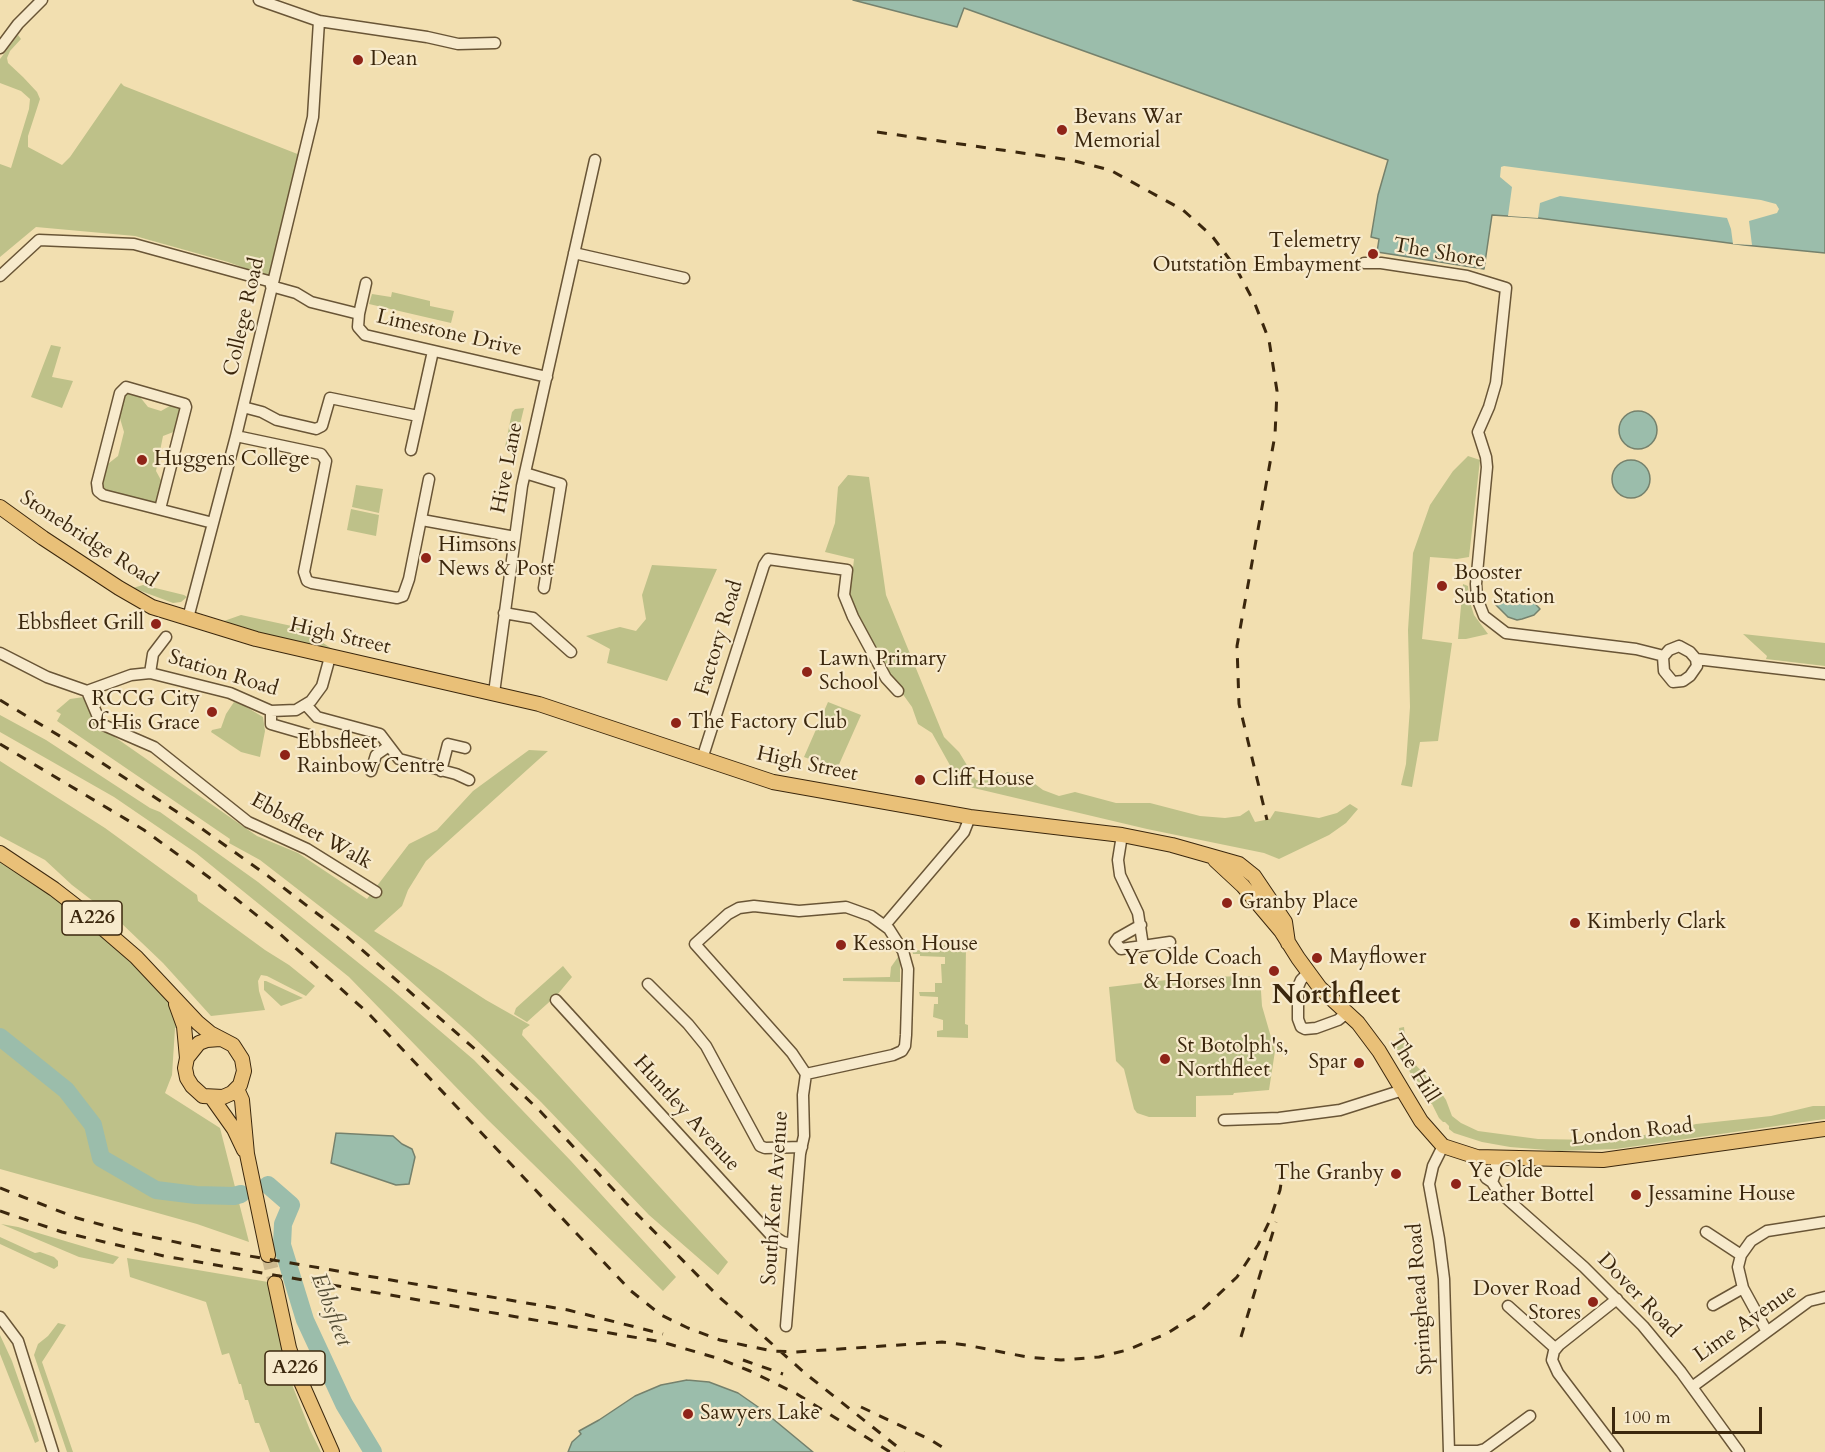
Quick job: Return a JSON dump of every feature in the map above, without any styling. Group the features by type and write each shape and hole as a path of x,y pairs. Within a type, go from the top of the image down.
{"main road":[{"name":"Stonebridge Road","path":"0,507 119,588 152,607 188,618"},
{"name":"High Street","path":"188,618 256,639 494,693 573,714 779,783 970,817 1122,835 1172,845 1211,856 1243,886"},
{"name":"A226","path":"0,853 86,913 136,957 198,1023 220,1039"},
{"path":"1211,856 1239,864 1254,876 1285,922 1288,943"},
{"name":"The Hill","path":"1243,886 1281,931 1308,973 1375,1045 1421,1121 1443,1146"},
{"name":"A226","path":"174,997 184,1026 186,1058"},
{"path":"220,1039 233,1046 242,1059 242,1078 237,1089 223,1097 212,1098 196,1092 189,1082 185,1068 186,1058 199,1043 207,1040 220,1039"},
{"path":"237,1089 242,1100 247,1154 268,1255"},
{"path":"212,1098 234,1129 247,1154"},
{"name":"London Road","path":"1443,1146 1477,1157 1563,1161 1614,1160 1825,1129"},
{"name":"A226","path":"274,1283 298,1375 305,1394 335,1450"}],"street":[{"path":"0,48 18,24 42,0"},
{"path":"259,0 319,21 427,37 458,44 495,43"},
{"name":"College Road","path":"188,618 236,436 313,117 319,21"},
{"name":"Hive Lane","path":"494,693 525,473 595,160"},
{"path":"0,276 39,240 134,244 272,284 297,293 311,302 359,314 366,283"},
{"path":"574,253 684,278"},
{"name":"The Shore","path":"1364,263 1381,263 1467,276 1506,288 1496,383 1478,432 1487,467 1476,584 1480,608 1484,616 1506,633 1636,649 1664,656"},
{"name":"Limestone Drive","path":"359,314 358,327 365,335 547,377"},
{"path":"411,450 433,351"},
{"path":"160,509 186,407 185,404 126,387 120,393 97,483 98,491 103,495 213,523"},
{"path":"243,407 262,412 271,418 315,429 322,426 330,398 418,416"},
{"path":"236,436 321,454 326,461 304,572 307,581 397,598 403,596 409,579 429,479"},
{"path":"525,473 561,484 544,588"},
{"path":"422,520 515,537"},
{"name":"Factory Road","path":"702,759 764,563 768,559 848,570 844,595 852,617 886,678 898,691"},
{"path":"504,613 534,618 571,652"},
{"name":"Station Road","path":"166,637 152,655 150,673 233,694 271,711 293,711 314,698 322,686 330,657"},
{"path":"1681,646 1696,659 1696,669 1677,687 1665,673 1664,656 1671,649 1681,646"},
{"path":"0,653 47,677 87,691 131,675 150,673"},
{"path":"1696,659 1825,674"},
{"name":"Ebbsfleet Walk","path":"87,691 101,724 154,747 248,822 307,849 376,892"},
{"path":"306,705 317,717 378,733 399,759 469,780"},
{"path":"271,711 271,724 309,735"},
{"path":"441,771 448,744 465,748"},
{"path":"371,771 376,755 389,746"},
{"path":"885,925 963,833 970,817"},
{"path":"1122,835 1118,860 1119,873 1138,913 1143,946"},
{"path":"749,906 800,912 846,907 864,912 885,925 894,934 908,965 905,1047 896,1055 806,1074 792,1053 695,944 728,914 749,906"},
{"path":"1141,925 1118,938 1116,945 1121,949 1170,942"},
{"path":"1308,973 1299,986 1298,1015 1301,1027 1316,1028 1338,1020 1347,1013"},
{"path":"648,984 688,1024 706,1046 760,1146 765,1148 802,1147"},
{"name":"Huntley Avenue","path":"556,1000 763,1228 776,1239 792,1244"},
{"name":"South Kent Avenue","path":"786,1326 792,1244 805,1132 803,1095 806,1074"},
{"path":"1224,1120 1279,1118 1340,1110 1403,1090"},
{"name":"Springhead Road","path":"1443,1146 1433,1166 1429,1184 1444,1279 1449,1452"},
{"name":"Dover Road","path":"1477,1157 1486,1178 1501,1194 1561,1245 1650,1334 1692,1387 1738,1452"},
{"path":"1492,1182 1496,1171 1496,1158"},
{"path":"1766,1330 1743,1288 1738,1267 1741,1255 1751,1241 1767,1231 1825,1222"},
{"path":"1706,1232 1741,1255"},
{"path":"1713,1305 1743,1288"},
{"name":"Lime Avenue","path":"1692,1387 1766,1330 1809,1301 1825,1298"},
{"path":"1617,1299 1556,1349 1552,1360 1554,1369 1618,1452"},
{"path":"1508,1306 1556,1349"},
{"path":"0,1317 18,1341 53,1452"},
{"path":"1449,1452 1485,1449 1530,1416"}],"green space":[{"path":"18,35 21,39 10,51 7,58 8,63 37,92 40,99 28,136 28,147 62,165 70,157 121,83 300,155 269,277 228,262 135,236 36,227 0,257 0,164 11,168 30,99 21,91 0,83 0,59"},
{"path":"392,292 430,301 430,306 454,311 451,323 369,304 372,294 391,297"},
{"path":"51,345 61,347 52,377 73,381 62,408 31,397"},
{"path":"129,392 140,397 148,407 161,411 175,403 182,411 176,431 163,436 156,471 162,482 157,504 105,494 101,488 104,467 118,456 124,432 119,415 123,397"},
{"path":"524,408 514,449 505,447 512,412 515,409"},
{"path":"1468,456 1480,460 1469,557 1457,559 1430,557 1422,639 1452,643 1438,741 1420,742 1412,787 1401,785 1406,764 1410,707 1408,630 1413,553 1430,505 1453,471"},
{"path":"848,475 869,477 886,595 944,737 959,752 976,780 998,780 1007,772 1023,775 1043,790 1059,796 1075,792 1116,803 1150,803 1200,816 1225,818 1240,816 1249,810 1255,822 1270,819 1275,811 1319,818 1337,813 1350,804 1358,809 1346,823 1329,835 1279,859 1264,853 1147,829 961,785 932,733 918,724 912,707 884,668 854,607 850,595 854,559 825,552 835,523 838,487"},
{"path":"356,485 383,489 379,513 352,507"},
{"path":"351,509 379,515 376,536 347,530"},
{"path":"652,565 717,569 667,681 607,663 610,649 586,636 620,627 636,631 646,619 642,595"},
{"path":"1463,584 1468,586 1474,615 1488,634 1458,639"},
{"path":"143,585 187,597 181,602 173,603 133,588"},
{"path":"241,615 301,628 335,651 228,625 228,622 224,621"},
{"path":"1743,634 1825,643 1825,666 1766,659 1767,656"},
{"path":"84,697 96,724 257,836 298,853 367,899 409,844 437,830 473,791 529,750 548,751 426,861 408,890 402,906 374,931 530,1025 523,1030 522,1035 728,1262 718,1275 649,1215 541,1102 469,1033 366,942 260,860 229,843 230,839 57,721 61,714 56,711 70,699"},
{"path":"234,702 263,717 265,731 260,757 241,752 211,732 221,728"},
{"path":"828,702 861,715 837,769 804,757"},
{"path":"0,715 46,740 150,808 160,812 258,882 391,989 474,1060 571,1161 676,1277 663,1291 487,1119 349,977 196,853 114,797 0,732"},
{"path":"0,761 105,828 197,895 198,901 315,986 306,996 261,975 258,981 259,991 265,1010 211,1016 163,963 119,921 72,885 45,860 0,836"},
{"path":"0,859 100,932 163,993 173,1008 179,1028 175,1028 172,1075 165,1093 220,1128 249,1242 197,1224 0,1169"},
{"path":"937,945 966,946 965,1024 968,1025 968,1038 937,1037 937,1031 943,1030 943,1020 933,1017 934,1004 938,1004 938,997 920,996 919,992 935,992 935,983 942,983 941,964 945,964 945,957 920,956 920,954 913,954 912,950 936,951"},
{"path":"898,957 900,982 843,981 843,978 890,977 891,967"},
{"path":"563,966 572,977 557,995 527,1022 514,1014 516,1008"},
{"path":"1260,976 1262,1006 1275,1051 1269,1090 1234,1093 1233,1095 1196,1096 1196,1117 1149,1117 1137,1113 1124,1069 1116,1061 1109,987 1191,977"},
{"path":"264,981 303,998 281,1006 264,990"},
{"path":"1404,1027 1406,1047 1411,1060 1440,1091 1452,1116 1478,1131 1538,1139 1596,1140 1663,1133 1696,1124 1771,1116 1813,1106 1825,1106 1825,1119 1616,1149 1559,1151 1482,1142 1454,1133 1439,1118 1396,1051 1400,1037 1399,1028"},
{"path":"1,1224 119,1257 113,1264 79,1257"},
{"path":"0,1237 35,1253 40,1252 54,1257 58,1261 58,1266 54,1269 0,1244"},
{"path":"127,1258 268,1282 293,1387 321,1452 270,1452 259,1423 255,1423 248,1400 245,1400 229,1353 222,1355 206,1302 130,1277"},
{"path":"58,1323 66,1325 42,1362 73,1452 67,1452 34,1355 38,1344"},
{"path":"0,1335 12,1361 35,1427 39,1441 35,1443 0,1354"}],"shaded area":[{"path":"853,0 1825,0 1825,253 1744,245 1538,218 1492,215 1484,269 1377,252 1379,239 1371,237 1378,195 1388,160 964,8 957,27"},
{"path":"1638,411 1645,412 1651,417 1656,423 1656,437 1651,443 1645,448 1638,449 1631,448 1625,443 1620,437 1619,430 1620,423 1625,417 1631,412"},
{"path":"1631,460 1638,461 1644,466 1649,472 1649,486 1644,492 1638,497 1631,498 1624,497 1618,492 1613,486 1612,479 1613,472 1618,466 1624,461"},
{"path":"1509,594 1519,602 1530,598 1540,609 1534,615 1522,619 1508,617 1494,603"},
{"path":"336,1133 393,1136 412,1149 415,1157 409,1184 396,1185 331,1163"},
{"name":"Sawyers Lake","path":"687,1380 709,1382 738,1393 813,1452 568,1452 572,1442 581,1434 579,1431 635,1396 661,1385"}],"pier":[{"path":"1501,167 1761,200 1776,204 1779,209 1777,213 1749,221 1752,245 1733,244 1727,218 1560,196 1540,203 1538,218 1508,216 1512,187 1500,177"}],"waterway":[{"name":"Ebbsfleet","path":"0,1037 66,1090 93,1125 101,1158 156,1190 196,1195 234,1196 241,1194"},
{"name":"Ebbsfleet","path":"268,1185 291,1205 283,1224 282,1245 305,1320 344,1404 373,1452"}],"tunnel":[{"path":"268,1255 275,1283"}],"railway":[{"path":"877,132 1071,160 1110,170 1183,210 1212,236 1236,268 1255,304 1269,340 1277,391 1275,435 1237,646 1239,704 1267,820"},
{"path":"0,700 73,744 191,821 344,934 476,1050 540,1111 626,1203 718,1296 806,1374 904,1452"},
{"path":"0,744 144,830 214,881 280,934 369,1014 631,1291 661,1315 720,1340 772,1351 796,1352 942,1342 1027,1357 1061,1360 1099,1357 1127,1350 1166,1334 1198,1314 1237,1277 1258,1245 1270,1220 1280,1190 1285,1158"},
{"path":"0,1188 77,1218 128,1232 214,1250 568,1310 663,1334"},
{"path":"0,1211 62,1232 164,1256 662,1342 720,1359 750,1371 797,1394 890,1452"},
{"path":"1241,1337 1276,1222"},
{"path":"743,1360 783,1374"},
{"path":"861,1407 931,1440 950,1452"}],"place":[{"name":"Dean","path":"358,60"},
{"name":"Bevans War Memorial","path":"1062,130"},
{"name":"Telemetry Outstation Embayment","path":"1373,254"},
{"name":"Huggens College","path":"142,460"},
{"name":"Himsons News & Post","path":"426,558"},
{"name":"Booster Sub Station","path":"1442,586"},
{"name":"Ebbsfleet Grill","path":"156,624"},
{"name":"Lawn Primary School","path":"807,672"},
{"name":"RCCG City of His Grace","path":"212,712"},
{"name":"The Factory Club","path":"676,723"},
{"name":"Ebbsfleet Rainbow Centre","path":"285,755"},
{"name":"Cliff House","path":"920,780"},
{"name":"Granby Place","path":"1227,903"},
{"name":"Kimberly Clark","path":"1575,923"},
{"name":"Kesson House","path":"841,945"},
{"name":"Mayflower","path":"1317,958"},
{"name":"Ye Olde Coach & Horses Inn","path":"1274,971"},
{"name":"St Botolph's, Northfleet","path":"1165,1059"},
{"name":"Spar","path":"1359,1063"},
{"name":"The Granby","path":"1396,1174"},
{"name":"Ye Olde Leather Bottel","path":"1456,1184"},
{"name":"Jessamine House","path":"1636,1195"},
{"name":"Dover Road Stores","path":"1593,1302"},
{"name":"Sawyers Lake","path":"688,1414"}],"district":[{"name":"Northfleet","path":"1336,997"}]}
